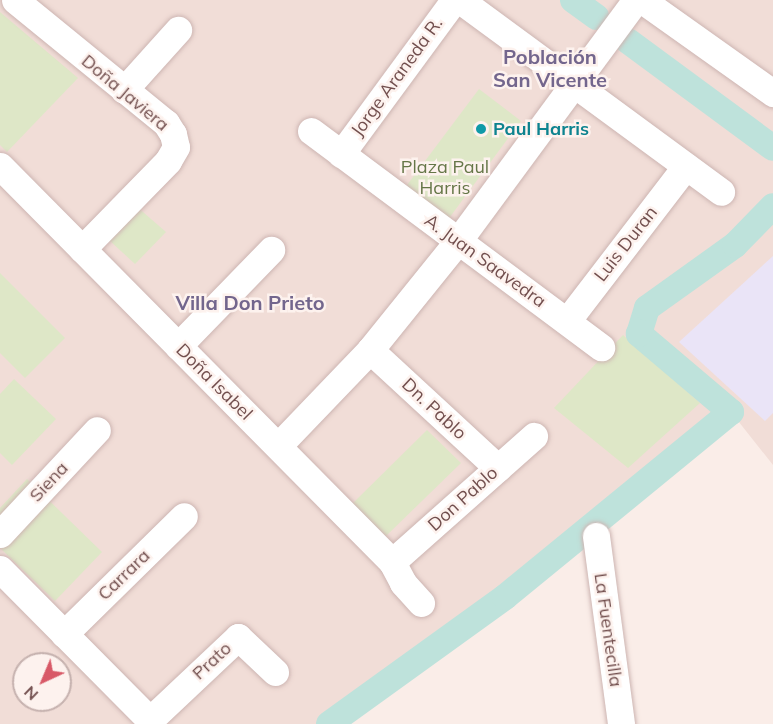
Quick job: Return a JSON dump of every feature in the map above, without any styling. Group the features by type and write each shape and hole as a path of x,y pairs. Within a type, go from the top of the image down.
{"street":[{"name":"Doña Javiera","path":"15,0 166,123 176,147 160,171 82,249"},
{"name":"Jorge Araneda R.","path":"341,154 454,0"},
{"path":"459,0 576,82 721,192"},
{"path":"278,446 370,350 458,241 636,0"},
{"path":"642,0 773,93"},
{"path":"124,90 178,30"},
{"name":"A. Juan Saavedra","path":"311,131 601,347"},
{"name":"Doña Isabel","path":"0,166 392,562 403,583 421,603"},
{"name":"Luis Duran","path":"567,321 686,166"},
{"path":"178,346 271,250"},
{"name":"Dn. Pablo","path":"370,350 498,468"},
{"name":"Siena","path":"0,534 97,430"},
{"name":"Don Pablo","path":"392,562 534,436"},
{"name":"Carrara","path":"64,634 184,516"},
{"name":"La Fuentecilla","path":"596,536 621,724"},
{"path":"0,569 64,634"},
{"name":"Prato","path":"64,634 150,720 238,637 274,672"}],"shaded area":[{"path":"0,0 773,0 773,465 731,412 505,597 329,724 0,724"},
{"path":"773,256 773,413 765,421 679,342"}],"green space":[{"path":"0,12 78,78 7,152 0,145"},
{"name":"Plaza Paul Harris","path":"479,89 521,121 447,221 404,189"},
{"path":"128,199 166,232 135,264 97,229"},
{"path":"0,273 65,338 25,378 0,353"},
{"path":"623,335 700,403 628,468 554,408"},
{"path":"14,379 56,419 12,465 0,453 0,394"},
{"path":"427,430 461,463 386,536 352,504"},
{"path":"27,479 102,552 55,601 0,548 0,508"}],"waterway":[{"path":"573,0 596,17"},
{"path":"628,41 773,148"},
{"path":"329,724 505,597 731,412 639,334 647,308 735,245 773,206"}],"place":[{"name":"Paul Harris","path":"481,129"}],"district":[{"name":"Población San Vicente","path":"550,68"},
{"name":"Villa Don Prieto","path":"250,302"}]}
